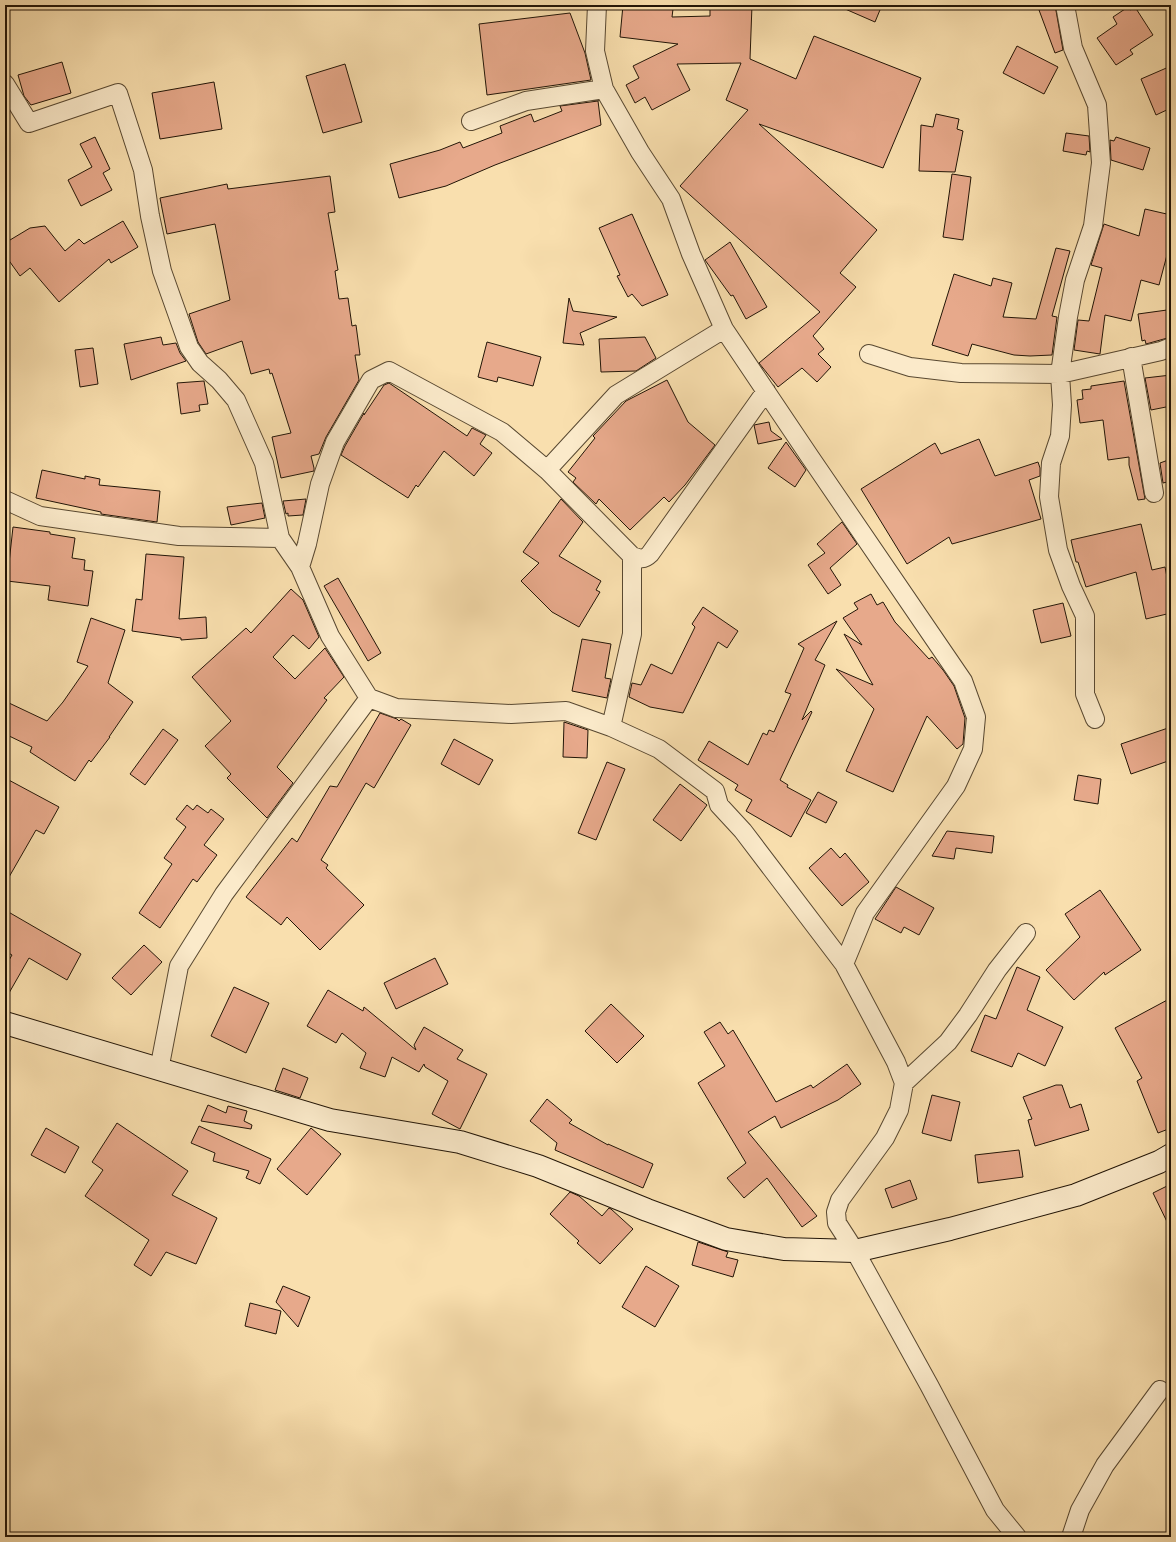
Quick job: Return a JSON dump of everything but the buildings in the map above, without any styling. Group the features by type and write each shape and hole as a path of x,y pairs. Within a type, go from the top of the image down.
{"street":[{"path":"597,5 595,51 604,89 640,152 671,199 691,254 724,329 963,681 976,717 973,749 956,786 865,913 844,964"},
{"path":"1065,5 1073,48 1097,105 1101,163 1093,226 1075,280 1068,317 1060,374 1062,405 1060,436 1051,463 1049,497 1058,550 1071,586 1085,616 1085,694 1095,719"},
{"path":"5,84 29,123 118,93 143,170 150,216 162,271 189,347 200,363 219,380 236,400 264,463 280,538 300,567 330,636 369,698 396,708 511,714 566,711 660,749 715,791 719,805 743,831 844,964 896,1062 904,1083 899,1110 885,1138 840,1200 836,1212 837,1223 855,1251 930,1385 995,1510 1017,1537"},
{"path":"471,121 526,101 604,89"},
{"path":"547,470 616,395 724,329"},
{"path":"869,354 910,367 960,373 1060,374 1161,351 1171,347"},
{"path":"1131,358 1154,493"},
{"path":"300,567 307,544 320,484 335,442 371,380 389,371 502,432 547,470 632,556 640,559 646,558 650,554 766,391"},
{"path":"5,500 40,516 179,536 280,538"},
{"path":"611,728 632,634 632,556"},
{"path":"159,1070 179,966 224,894 369,698"},
{"path":"904,1083 948,1042 997,970 1026,933"},
{"path":"5,1023 330,1120 460,1142 538,1166 726,1239 784,1249 855,1251 950,1229 1076,1195 1159,1162 1171,1155"},
{"path":"1071,1537 1080,1510 1105,1465 1160,1390"}]}
